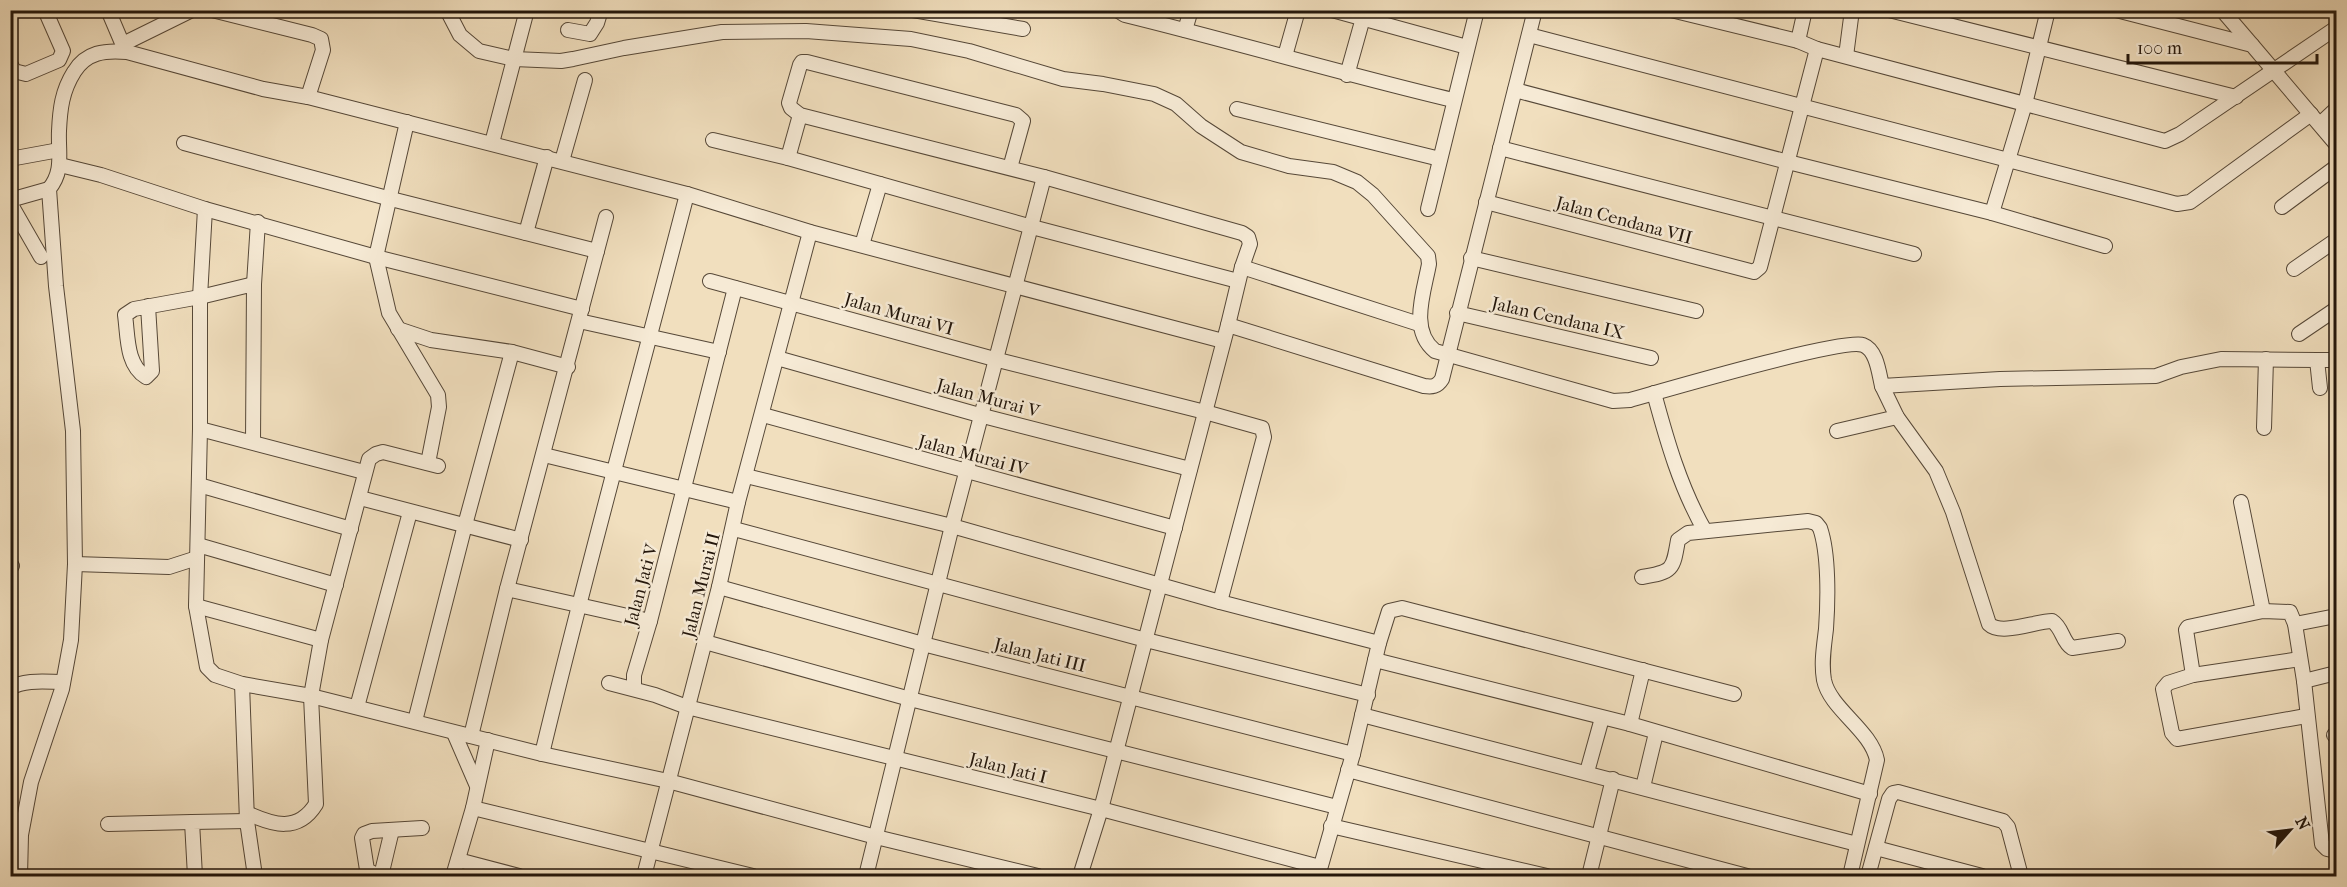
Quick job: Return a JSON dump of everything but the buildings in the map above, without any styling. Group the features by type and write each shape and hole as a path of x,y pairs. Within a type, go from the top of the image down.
{"street":[{"path":"10,63 14,71 26,74 58,60 63,51 45,10"},
{"path":"108,10 125,48"},
{"path":"125,48 170,15 192,10"},
{"path":"212,10 321,39 323,50 308,97"},
{"path":"447,10 459,35 479,51 514,59 573,59 722,32 806,31 911,39 969,51 1063,79 1154,94 1176,104 1233,149 1289,166 1333,172 1357,182 1373,195 1428,256 1429,264 1419,324 1425,342 1430,348 1447,355 1613,401 1623,401 1794,356 1849,345 1862,345 1874,356 1882,386 1898,417 1936,471 1953,512 1987,619 1992,627 2004,629 2052,621 2058,625 2071,648 2118,641"},
{"path":"492,143 527,10"},
{"path":"568,30 590,34 601,10"},
{"path":"1117,10 1125,15 1285,56 1347,75 1453,100"},
{"path":"1185,30 1191,10"},
{"path":"1285,56 1298,10"},
{"path":"1332,10 1467,47"},
{"path":"1428,209 1477,10"},
{"path":"1228,325 1431,387 1438,384 1442,379 1535,10"},
{"path":"1671,10 1798,41 1817,49 2165,141 2236,98 2337,28"},
{"path":"1798,41 1805,10"},
{"path":"1846,56 1852,10"},
{"path":"1888,10 2236,98"},
{"path":"1992,213 2025,104 2048,10"},
{"path":"2116,10 2252,45"},
{"path":"918,11 1023,29"},
{"path":"2227,12 2252,45 2337,144"},
{"path":"1347,75 1363,18"},
{"path":"1529,35 2177,204 2190,202 2315,119 2337,109"},
{"path":"41,257 10,202 49,189 54,182 60,165 62,98 76,68 94,54 125,48 263,89 308,97 547,157 687,194 810,232 1222,341"},
{"path":"1774,218 1817,49"},
{"path":"1010,168 1023,121 1016,115 807,62 802,62 800,65 789,103 791,108 800,115 1044,177 1242,233 1248,237 1250,244 1222,341 1146,640 1101,809 1080,876"},
{"path":"562,161 585,80"},
{"path":"1515,90 1992,213 2105,246"},
{"path":"1236,109 1440,159"},
{"path":"788,158 800,115"},
{"path":"108,824 192,822 247,817 269,823 299,822 309,815 316,804 311,696 321,640 360,498 364,472 369,459 383,452 433,465 439,407 438,395 389,313 376,257 407,122"},
{"path":"712,140 788,158 1032,227 1238,281"},
{"path":"184,143 390,199 597,251"},
{"path":"1500,148 1914,254"},
{"path":"10,159 59,150"},
{"path":"526,233 547,157"},
{"path":"60,165 101,175 205,208 581,315 650,337 719,352"},
{"path":"2282,207 2337,167"},
{"path":"866,876 952,526 998,360 1044,177"},
{"path":"862,245 880,184"},
{"path":"20,876 21,835 31,782 63,682 71,640 75,564 73,431 56,286 49,189"},
{"path":"542,754 578,604 687,194"},
{"name":"Jalan Cendana VII","path":"1486,202 1754,272 1760,267 1774,218"},
{"path":"205,208 200,297 196,606 207,667 215,675 242,684 311,696 542,754 668,781 876,837 1038,876"},
{"path":"471,736 507,589 568,367 606,217"},
{"path":"253,442 254,284 258,222"},
{"name":"Jalan Murai II","path":"644,876 734,529 738,502 747,476 810,232"},
{"path":"2294,269 2337,240"},
{"path":"1471,258 1696,311"},
{"path":"1242,267 1419,324"},
{"name":"Jalan Murai VI","path":"710,281 998,360 1262,428 1264,435 1220,602"},
{"path":"148,306 254,284"},
{"name":"Jalan Jati V","path":"634,688 634,675 684,491 735,288"},
{"path":"2299,334 2337,309"},
{"name":"Jalan Cendana IX","path":"1457,313 1651,358"},
{"path":"398,329 431,340 512,352 568,367"},
{"path":"415,721 512,352"},
{"name":"Jalan Murai V","path":"777,358 983,416 1190,469"},
{"path":"1882,386 2000,378 2156,376 2203,361 2221,358 2337,360"},
{"path":"2264,428 2266,359"},
{"path":"2317,360 2320,388"},
{"path":"1654,393 1680,480 1705,531"},
{"name":"Jalan Murai IV","path":"762,415 1175,528"},
{"path":"1837,431 1898,417"},
{"path":"200,429 364,472"},
{"path":"543,456 738,502"},
{"path":"747,476 952,526 1220,602 1379,643"},
{"path":"199,485 351,530"},
{"path":"360,498 521,540"},
{"path":"2241,502 2263,611"},
{"path":"357,707 410,512"},
{"path":"1642,577 1668,571 1674,563 1679,538 1688,533 1808,521 1816,523 1820,528 1827,586 1824,681 1830,694 1876,755 1877,766 1850,876"},
{"path":"734,529 1146,640 1368,695"},
{"path":"75,564 169,567 197,551 336,585"},
{"name":"Jalan Jati III","path":"719,587 923,644 1353,753"},
{"path":"507,589 650,621"},
{"path":"196,606 321,640"},
{"path":"1319,872 1353,753 1379,643 1389,611 1402,608 1734,694"},
{"path":"2193,675 2186,630 2188,627 2263,611 2287,610 2290,612 2295,624 2304,681 2306,716 2322,844 2327,849 2337,851"},
{"path":"2295,624 2337,616"},
{"path":"705,642 910,699 1337,807"},
{"path":"2300,659 2193,675 2168,683 2164,687 2172,733 2177,739 2306,716"},
{"path":"1375,660 1630,724 1870,794"},
{"path":"1630,724 1643,670"},
{"path":"2304,681 2337,673"},
{"path":"10,688 35,682 63,682"},
{"name":"Jalan Jati I","path":"609,683 634,688 687,707 1101,809 1319,872"},
{"path":"242,684 247,817 255,876"},
{"path":"1362,716 1587,772 1857,844"},
{"path":"1587,772 1602,718"},
{"path":"454,733 477,786"},
{"path":"1643,787 1656,733"},
{"path":"453,876 474,808 488,740"},
{"path":"1348,770 1747,876"},
{"path":"1589,876 1613,779"},
{"path":"1869,876 1889,799 1893,793 1898,792 1999,819 2007,826 2021,876"},
{"path":"474,808 753,876"},
{"path":"192,822 195,876"},
{"path":"1331,826 1547,876"},
{"path":"392,830 380,876 367,870 362,837 364,834 372,831 422,828"},
{"path":"1876,848 1982,876"},
{"path":"458,860 519,876"}]}
